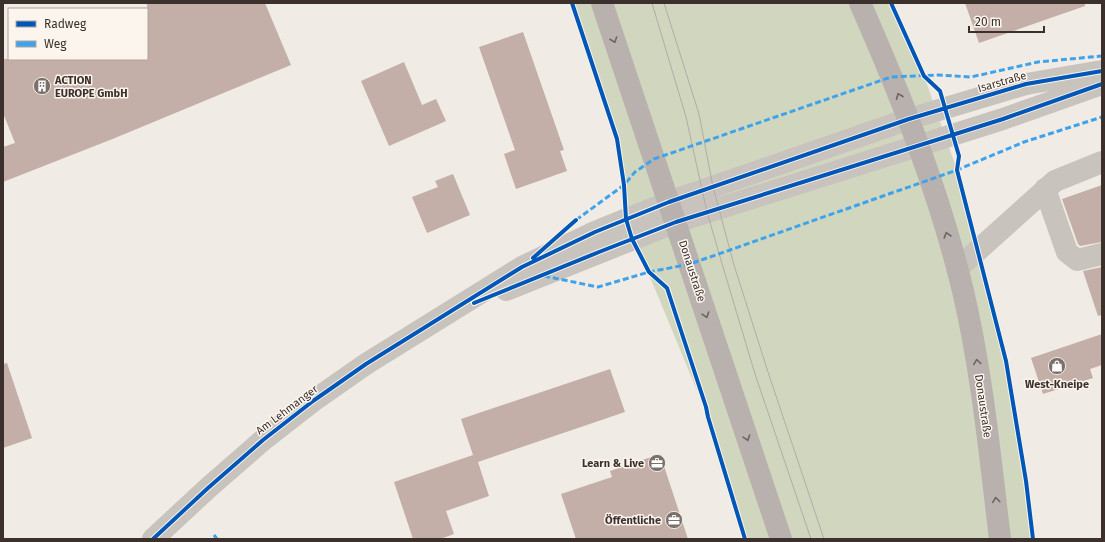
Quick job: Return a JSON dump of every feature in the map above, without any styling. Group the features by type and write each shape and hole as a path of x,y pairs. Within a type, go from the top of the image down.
{"main road":[{"name":"Donaustraße","path":"602,3 780,539"},
{"name":"Donaustraße","path":"860,3 909,119 948,235 974,345 1000,539"}],"street":[{"name":"Isarstraße","path":"672,212 909,119 1026,84 1102,71"},
{"path":"672,212 918,145 1003,119 1102,84"},
{"path":"956,269 1055,181 1102,162"},
{"path":"1045,189 1067,252 1076,260 1102,254"},
{"name":"Am Lehmanger","path":"155,538 208,488 263,440 307,406 366,364 522,267 595,232 672,212"}],"green space":[{"path":"572,3 892,3 924,76 957,170 1006,361 1032,539 745,539 708,417 626,219 617,139"}],"building":[{"path":"147,3 265,3 291,65 115,138 3,182 3,147 15,143 3,113 3,59 148,60"},
{"path":"965,3 1085,3 1085,6 979,43"},
{"path":"523,32 564,150 560,151 567,171 516,189 504,154 515,150 479,47"},
{"path":"404,62 422,105 436,99 446,121 389,146 361,81"},
{"path":"453,174 470,215 427,233 412,197 438,187 435,181"},
{"path":"1102,185 1102,242 1080,246 1062,199"},
{"path":"1102,267 1102,315 1098,316 1083,271"},
{"path":"1102,334 1102,365 1090,369 1093,378 1043,394 1031,358"},
{"path":"7,363 32,438 3,448 3,364"},
{"path":"610,369 625,412 478,462 489,496 446,511 454,534 440,539 413,539 394,482 473,455 461,419"},
{"path":"660,454 688,539 576,539 561,494 612,477 610,471"}],"tram line":[{"path":"652,3 686,117 707,212 723,267 755,374 811,539"},
{"path":"664,3 699,114 713,187 734,265 824,539"}],"marked path":[{"path":"576,220 624,185 635,172 654,159 891,77 938,75 971,77 1038,62 1102,56"},
{"path":"544,276 598,287 649,272 690,264 957,170 1024,142 1102,117"},
{"path":"214,535 217,539"}],"cycle path":[{"path":"572,3 617,139 624,185 626,219 632,239 649,272 667,288 706,407 745,539"},
{"path":"891,3 924,76 940,91 959,156 957,170 1006,361 1026,481 1033,539"},
{"path":"153,539 263,440 313,401 366,364 522,267 595,232 669,202 909,119 1026,84 1102,71"},
{"path":"474,303 676,222 1003,119 1102,84"},
{"path":"533,258 576,220"}],"place":[{"name":"ACTION EUROPE GmbH","path":"42,86"},
{"name":"West-Kneipe","path":"1057,366"},
{"name":"Learn & Live","path":"657,463"},
{"name":"Öffentliche","path":"674,520"}]}
